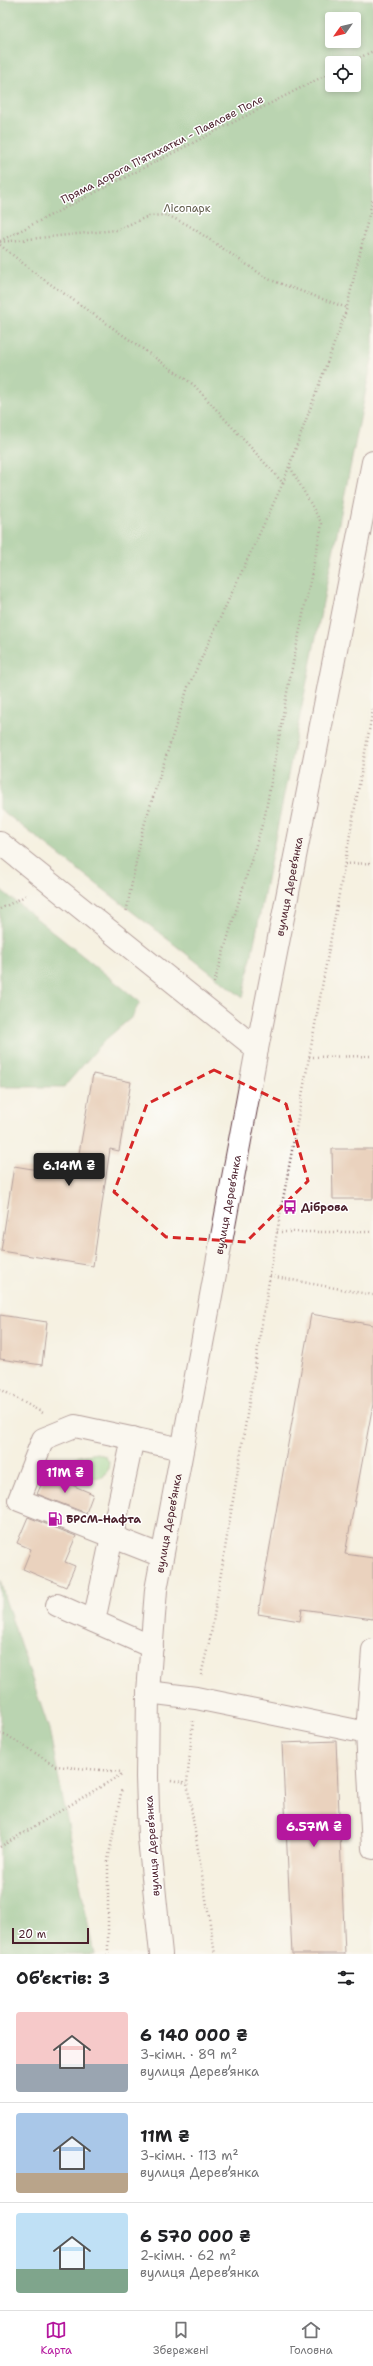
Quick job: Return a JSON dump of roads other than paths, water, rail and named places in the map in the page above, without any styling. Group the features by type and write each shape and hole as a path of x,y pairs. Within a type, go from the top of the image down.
{"main road":[{"name":"вулиця Дерев’янка","path":"161,1954 149,1838 148,1692 156,1590 256,1049 373,462"},
{"path":"0,843 256,1049"},
{"path":"162,1556 19,1500 43,1439 75,1426 182,1449"},
{"path":"94,1621 133,1438"},
{"path":"58,1605 152,1647"},
{"path":"373,1650 367,1733 373,1848"},
{"path":"148,1692 196,1698 367,1733"}],"place":[{"name":"Діброва","path":"290,1207"},
{"name":"БРСМ-Нафта","path":"55,1519"}],"park label":[{"name":"Лісопарк","path":"187,208"}]}
